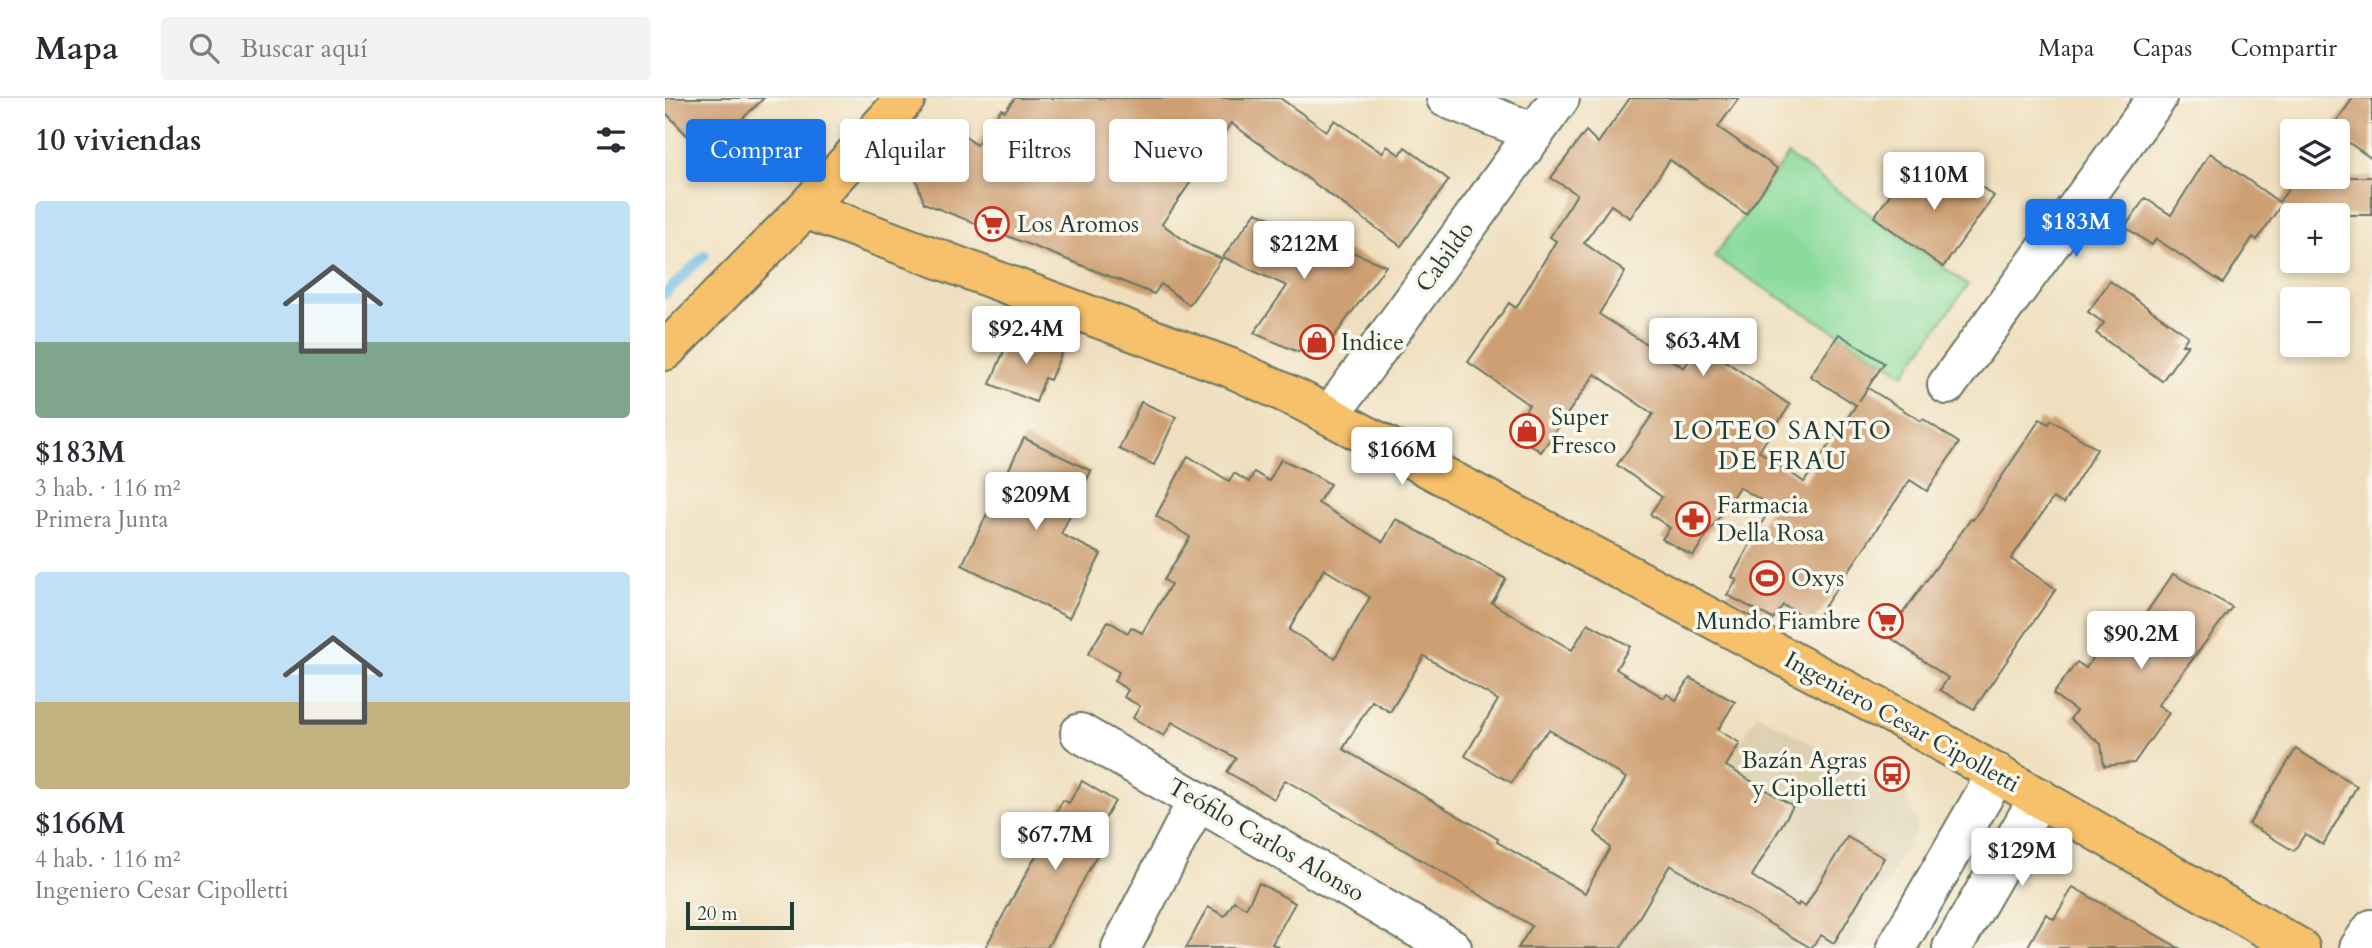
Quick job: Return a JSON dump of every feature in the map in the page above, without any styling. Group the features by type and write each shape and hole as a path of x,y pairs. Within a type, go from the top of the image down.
{"main road":[{"path":"665,351 805,209 906,98"},
{"name":"Ingeniero Cesar Cipolletti","path":"805,209 1231,368 1330,415 1903,720 2300,948"}],"street":[{"path":"1446,98 1535,132"},
{"name":"Cabildo","path":"1330,415 1560,98"},
{"path":"1947,386 2157,98"},
{"name":"Teófilo Carlos Alonso","path":"1080,733 1452,948"},
{"path":"1896,948 1997,774"},
{"path":"1952,948 2039,797"},
{"path":"1121,948 1197,801"},
{"path":"2359,948 2372,929"}],"shaded area":[{"path":"1757,714 1907,795 1918,827 1849,948 1621,948"}],"green space":[{"path":"1788,155 1968,285 1904,374 1714,257"}],"building":[{"path":"665,98 764,98 742,119 686,119 686,134 665,112"},
{"path":"1015,98 1280,98 1326,131 1335,120 1382,153 1387,146 1400,155 1405,147 1449,180 1401,246 1231,123 1227,129 1227,119 1109,119 1109,182 1191,182 1162,224 1194,247 1222,259 1189,305 1161,284 1154,294 924,203 917,182 969,182 969,139 976,145 983,135 983,182 1095,182 1095,119 994,119 1001,109 1005,111"},
{"path":"1630,98 1739,98 1718,127 1778,169 1746,214 1670,160 1630,218 1611,205 1584,243 1625,272 1599,314 1684,368 1700,344 1790,405 1759,451 1804,482 1856,405 1810,376 1839,334 1884,363 1859,401 1868,388 1959,443 1927,491 1910,480 1814,622 1783,605 1773,619 1727,595 1737,580 1732,577 1771,506 1739,487 1693,556 1662,539 1670,528 1650,514 1662,497 1617,465 1653,414 1595,374 1541,452 1511,431 1529,405 1468,362 1509,303 1516,308 1556,241 1550,237 1577,194 1551,178 1586,131 1598,143"},
{"path":"2353,98 2372,98 2372,159 2350,143 2350,119 2338,119"},
{"path":"2210,153 2279,202 2288,189 2350,189 2350,177 2372,177 2372,215 2350,215 2350,203 2280,203 2257,240 2253,237 2223,283 2156,239 2152,245 2125,227 2145,198 2171,215"},
{"path":"1911,165 1940,187 1954,167 1994,196 1943,267 1874,217"},
{"path":"1256,212 1386,266 1330,342 1298,352 1254,333 1287,286 1223,257"},
{"path":"2110,281 2188,336 2182,345 2188,345 2162,381 2096,333 2104,323 2088,312"},
{"path":"1013,329 1063,350 1050,380 1045,378 1036,402 990,384"},
{"path":"1141,402 1176,417 1154,465 1119,449"},
{"path":"2040,419 2049,424 2051,420 2097,449 2063,504 2053,498 2011,559 2056,589 1974,709 1940,690 1948,678 1887,635 1971,519 1973,520"},
{"path":"1024,438 1091,471 1061,534 1101,554 1069,618 962,565"},
{"path":"1188,456 1229,481 1234,473 1249,482 1254,472 1269,481 1281,459 1307,471 1330,484 1318,503 1383,542 1396,519 1506,579 1492,603 1572,650 1588,623 1630,646 1616,669 1664,698 1667,694 1676,700 1690,678 1735,702 1718,730 1740,743 1726,766 1793,806 1752,876 1798,906 1799,903 1805,907 1847,837 1884,858 1834,943 1821,935 1811,948 1670,865 1621,948 1518,948 1532,926 1285,780 1274,799 1227,772 1236,758 1172,722 1164,736 1133,718 1140,706 1124,697 1128,690 1114,681 1119,672 1088,654 1108,621 1128,633 1131,627 1142,633 1171,584 1164,580 1190,537 1156,516","holes":["1324,569 1370,597 1335,658 1289,630","1424,656 1498,700 1465,756 1512,783 1531,749 1549,730 1626,778 1595,832 1610,848 1585,893 1343,749 1372,701 1390,712"]},
{"path":"2173,574 2232,607 2158,705 2169,713 2134,763 2104,766 2101,744 2070,719 2076,711 2053,694 2077,662 2086,668 2111,632 2126,642"},
{"path":"2296,749 2357,786 2323,845 2305,834 2294,851 2249,824"},
{"path":"1082,781 1115,801 1097,833 1106,838 1047,948 985,948 1038,852 1035,850 1063,800 1069,803"},
{"path":"1259,883 1295,903 1272,944 1280,948 1186,948 1208,907 1225,916 1234,901 1246,908"},
{"path":"2073,887 2179,948 2027,948 2046,914 2054,919"}],"waterway":[{"path":"665,294 705,255"}],"place":[{"name":"Los Aromos","path":"992,224"},
{"name":"Indice","path":"1317,342"},
{"name":"Super Fresco","path":"1527,431"},
{"name":"Farmacia Della Rosa","path":"1693,519"},
{"name":"Oxys","path":"1767,578"},
{"name":"Mundo Fiambre","path":"1886,621"},
{"name":"Bazán Agras y Cipolletti","path":"1892,774"}],"district":[{"name":"LOTEO SANTO DE FRAU","path":"1783,445"}]}
